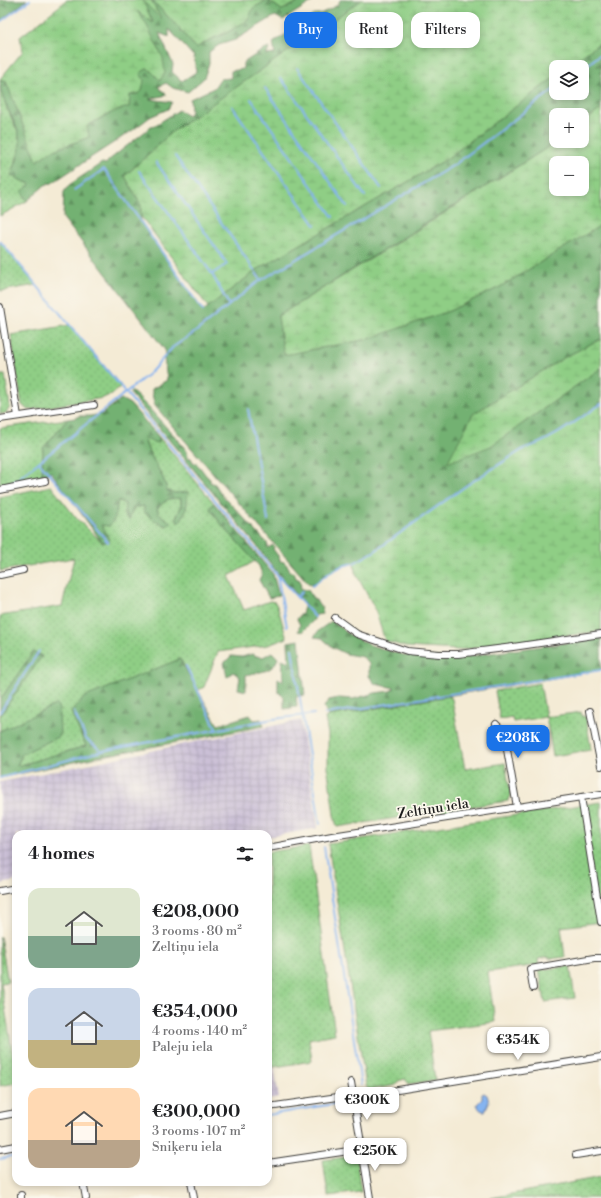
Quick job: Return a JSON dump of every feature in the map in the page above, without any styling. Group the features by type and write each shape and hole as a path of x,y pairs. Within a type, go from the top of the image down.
{"street":[{"path":"0,307 2,330 18,416"},
{"path":"0,419 94,405"},
{"path":"0,490 45,481"},
{"path":"0,575 23,570"},
{"path":"335,618 357,634 400,649 439,654 458,654 601,634"},
{"path":"590,711 601,766"},
{"path":"496,724 503,732 505,738 517,807"},
{"name":"Zeltiņu iela","path":"272,847 332,836 601,794"},
{"path":"581,797 601,922"},
{"path":"0,890 12,888"},
{"path":"533,988 530,969 601,958"},
{"path":"272,1107 338,1097 367,1095 601,1057"},
{"path":"351,1082 370,1198"},
{"path":"0,1116 12,1114"},
{"path":"0,1149 12,1147"},
{"path":"272,1162 362,1149"},
{"path":"576,1155 601,1151"},
{"path":"84,1186 86,1198"},
{"path":"192,1186 194,1198"}],"shaded area":[{"path":"301,720 318,828 272,836 272,830 12,830 12,882 0,884 0,782"},
{"path":"272,1067 274,1067 279,1098 272,1099"}],"green space":[{"path":"0,0 27,0 0,21"},
{"path":"67,0 151,0 162,20 143,1 153,23 137,11 145,22 163,58 165,73 160,80 148,68 140,73 144,80 142,91 138,94 130,95 129,107 113,112 87,126 89,137 49,152 37,161 6,81 0,81 0,79 23,51 20,37"},
{"path":"142,0 161,18 152,0 196,48 233,29 253,8 267,0 282,10 302,0 315,0 296,12 284,12 283,20 275,16 235,40 219,45 209,52 209,63 204,78 188,92 173,88 166,83 158,87 167,95 149,99 172,102 168,109 150,117 133,130 52,183 45,185 27,201 22,192 30,184 11,176 18,155 20,143 19,135 3,97 0,81 6,81 37,161 49,152 89,137 87,126 117,109 129,107 130,95 138,94 140,73 148,68 136,10 153,22","holes":["169,29 194,57 196,72 182,81 172,72 173,64 159,33 169,37"]},
{"path":"152,0 267,0 253,8 248,20 196,48"},
{"path":"268,0 302,0 282,10"},
{"path":"340,0 362,0 337,17 337,12 324,12 338,5"},
{"path":"362,0 601,0 601,42 577,60 549,60 549,81 445,160 258,269 208,307 141,216 141,205 125,176 172,132 293,48 337,48 337,17"},
{"path":"284,35 284,48 293,48 172,132 125,176 141,205 141,222 203,311 258,269 445,160 549,81 549,100 589,100 589,60 577,60 601,42 601,109 589,118 589,108 549,108 549,147 278,316 284,355 368,339 449,311 500,287 601,225 601,339 567,356 473,414 491,446 601,368 601,404 564,429 544,441 525,448 467,485 375,551 354,563 342,566 329,573 312,586 155,406 152,389 167,380 164,358 165,350 63,218 64,192 69,185 102,163 106,164 152,126 179,110 188,116 191,111 190,99 214,88 220,79 231,78 231,71 243,69 243,63 263,50 270,48 266,55 275,54 273,43"},
{"path":"0,86 5,104 18,132 21,145 11,176 30,184 22,192 27,201 0,216"},
{"path":"601,109 601,225 500,287 449,311 368,339 284,355 278,316 549,147 549,148 589,148 589,118"},
{"path":"0,241 37,285 0,290"},
{"path":"70,325 121,386 112,394 103,398 28,410 22,405 11,335"},
{"path":"601,339 601,368 491,446 447,463 473,414 567,356"},
{"path":"0,375 5,375 10,407 6,413 0,414"},
{"path":"131,391 178,439 187,452 187,457 191,458 193,462 198,465 210,479 210,482 215,484 222,495 267,543 268,548 273,545 273,549 280,561 284,562 289,568 289,571 294,573 296,578 300,580 301,589 308,590 314,600 316,600 322,608 322,614 316,615 313,621 302,632 298,631 300,625 297,619 302,613 305,604 130,393"},
{"path":"121,399 130,404 159,437 159,443 152,442 144,437 148,451 163,477 167,491 176,493 188,492 187,505 181,520 178,523 176,518 181,507 181,498 168,499 157,508 159,514 172,523 166,526 154,520 144,512 144,506 133,508 129,520 124,515 125,504 118,500 115,518 109,526 101,525 110,539 108,542 102,542 51,472 42,476 43,448 68,419 79,416 102,414"},
{"path":"601,404 601,631 458,650 406,647 385,641 375,609 355,572 354,563 375,551 467,485 525,448 544,441 564,429"},
{"path":"68,419 43,448 42,476 0,484 0,428"},
{"path":"144,436 159,443 159,437 214,503 210,509 222,525 255,561 229,576 244,610 270,601 275,602 287,638 268,645 218,652 204,687 198,690 180,659 71,712 86,746 17,766 22,754 57,705 0,731 0,716 41,657 33,652 0,700 0,616 62,606 74,558 0,571 0,497 51,486 77,519 102,542 101,525 118,500 125,504 129,520 133,508 144,506 171,523 159,514 157,508 168,499 181,497 181,507 176,518 188,492 176,493 167,491 163,477 148,450"},
{"path":"214,503 273,574 279,596 269,598 259,580 262,574 259,566 222,525 210,509"},
{"path":"332,621 350,635 370,645 404,655 455,658 601,638 601,670 328,716 324,707 329,700 339,698 353,699 375,693 390,691 395,688 375,684 369,676 369,664 363,657 346,654 332,647 322,638 314,637 319,630"},
{"path":"299,640 305,695 296,697 297,707 284,709 284,697 278,692 278,678 283,681 282,659 289,662 288,642"},
{"path":"33,652 42,656 0,716 0,700"},
{"path":"272,652 278,658 272,667 265,671 246,675 246,691 238,689 240,677 233,672 227,677 224,663 231,656 242,657 252,654 263,657"},
{"path":"180,659 218,725 250,715 254,720 261,719 264,726 97,757 0,778 0,731 57,704 59,710 60,736 22,754 17,766 86,746 71,712 85,697"},
{"path":"540,683 546,717 513,722 512,717 500,719 495,691"},
{"path":"450,696 452,699 465,769 505,763 511,796 508,801 337,827 328,772 328,734 325,718 328,716"},
{"path":"581,712 582,716 586,717 591,750 553,756 546,717"},
{"path":"601,802 601,922 561,927 565,957 538,959 539,965 488,972 495,1022 428,1031 435,1080 409,1084 405,1079 398,1081 396,1085 369,1090 366,1086 328,844"},
{"path":"309,846 335,1034 309,1039 312,1061 272,1067 272,851"},
{"path":"0,936 8,982 1,983 12,1050 12,1084 0,1086"},
{"path":"570,966 575,998 545,1002 539,970"},
{"path":"356,1156 361,1192 328,1196 323,1160"},
{"path":"601,1177 601,1198 491,1198"}],"water":[{"path":"484,1093 487,1095 489,1102 485,1111 482,1111 477,1104 482,1099 482,1094"}],"waterway":[{"path":"0,22 30,0"},
{"path":"589,63 601,54"},
{"path":"297,68 381,188"},
{"path":"281,78 365,196"},
{"path":"265,88 347,206"},
{"path":"10,485 150,373 173,347 194,333 258,282 454,165 549,93"},
{"path":"251,99 333,217"},
{"path":"232,106 315,225"},
{"path":"175,156 261,280"},
{"path":"156,162 227,264 212,274"},
{"path":"74,190 104,169 203,311"},
{"path":"139,171 212,274 229,305"},
{"path":"0,241 277,575 287,627"},
{"path":"312,586 329,573 342,566 354,563 375,551 467,485 525,448 544,441 554,435 601,404"},
{"path":"248,409 268,520"},
{"path":"39,462 108,542"},
{"path":"277,575 315,617"},
{"path":"297,597 302,592"},
{"path":"292,649 320,824"},
{"path":"0,712 39,651"},
{"path":"186,666 217,730"},
{"path":"325,714 601,670"},
{"path":"74,712 86,739 102,751"},
{"path":"0,778 102,751 273,719 314,714"},
{"path":"324,847 361,1085"},
{"path":"272,1114 339,1103"},
{"path":"0,1159 12,1157"}]}
